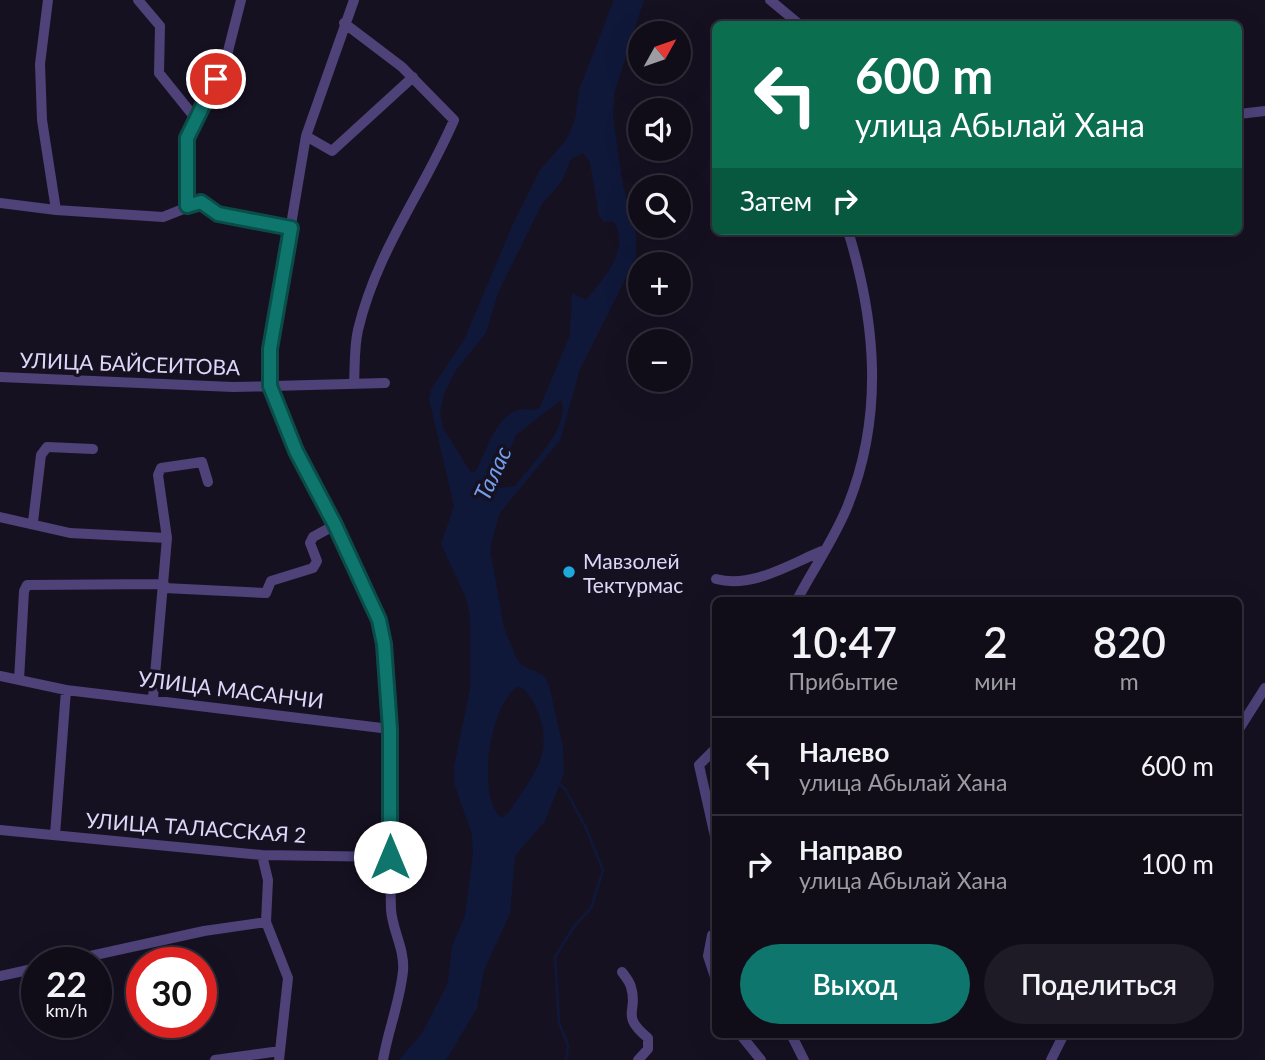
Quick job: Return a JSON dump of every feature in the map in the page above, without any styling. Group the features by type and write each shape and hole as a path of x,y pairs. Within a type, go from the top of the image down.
{"street":[{"path":"48,0 40,64 42,120 56,210"},
{"path":"138,0 160,26 159,73 196,119"},
{"path":"187,206 185,146 226,59 241,0"},
{"path":"354,0 306,136 270,349 270,386 296,451 335,525 379,620 384,644 390,729 391,917 403,956 403,972 383,1060"},
{"path":"770,0 792,21"},
{"path":"344,23 413,77 454,120 396,228 373,281 357,332 354,384"},
{"path":"306,136 331,151 413,77"},
{"path":"1242,114 1265,111"},
{"path":"0,203 163,218 201,202 218,214 291,228"},
{"path":"799,597 847,506 862,461 870,424 872,329 849,235"},
{"name":"УЛИЦА БАЙСЕИТОВА","path":"0,377 270,386 385,383"},
{"path":"33,522 41,455 47,447 93,449"},
{"path":"153,698 167,538 158,475 161,468 202,462 208,482"},
{"path":"0,517 33,522 70,533 167,538"},
{"path":"19,680 24,592 27,585 164,586 266,593 271,580 313,568 317,561 310,543 313,537 335,525"},
{"path":"716,579 738,582 752,579 822,551"},
{"name":"УЛИЦА МАСАНЧИ","path":"0,676 66,690 153,698 390,729"},
{"path":"1242,724 1265,688"},
{"path":"55,835 66,690"},
{"path":"712,752 699,765 712,823"},
{"name":"УЛИЦА ТАЛАССКАЯ 2","path":"0,830 262,855 390,857"},
{"path":"215,1060 280,1056 288,978 283,959 268,934 268,880 262,855"},
{"path":"112,951 204,931 267,922"},
{"path":"712,935 708,956 712,968"},
{"path":"0,976 21,971"},
{"path":"622,972 632,988 630,1014 635,1028 648,1038 648,1049 638,1060"},
{"path":"743,1038 761,1060"},
{"path":"793,1038 804,1060"},
{"path":"1051,1060 1062,1038"}],"water":[{"name":"Талас","path":"614,0 644,0 637,21 628,21 628,50 614,94 613,117 628,204 628,238 636,238 636,252 628,252 628,274 580,369 560,440 499,514 490,549 504,628 516,657 521,665 543,675 549,685 563,747 564,774 545,821 515,856 510,914 484,970 477,1008 446,1060 399,1060 422,1033 448,983 452,946 465,916 473,853 472,834 454,783 454,767 470,689 470,615 466,598 441,544 454,506 429,399 431,390 465,338 512,226 540,170 566,140 575,120 579,90","holes":["583,153 590,162 599,216 604,222 614,222 618,232 619,243 613,264 586,300 572,293 570,335 540,407 534,410 518,410 503,420 492,436 476,471 471,473 443,428 440,413 445,391 456,370 486,333 498,293 542,204 562,181 571,159","561,400 561,422 548,445 515,486 501,488 497,479 516,435","519,686 533,701 543,727 544,741 542,754 532,777 509,812 502,818 494,807 489,791 490,750 500,710 509,695"]}],"waterway":[{"path":"559,784 565,789 585,826 603,870 591,908 573,928 555,957 559,1023 568,1045 566,1060"}],"place":[{"name":"Мавзолей Тектурмас","path":"569,572"}],"route":[{"path":"216,79 185,146 187,206 201,202 218,214 291,228 270,349 270,386 296,451 335,525 379,620 384,644 390,729 390,857"}]}
